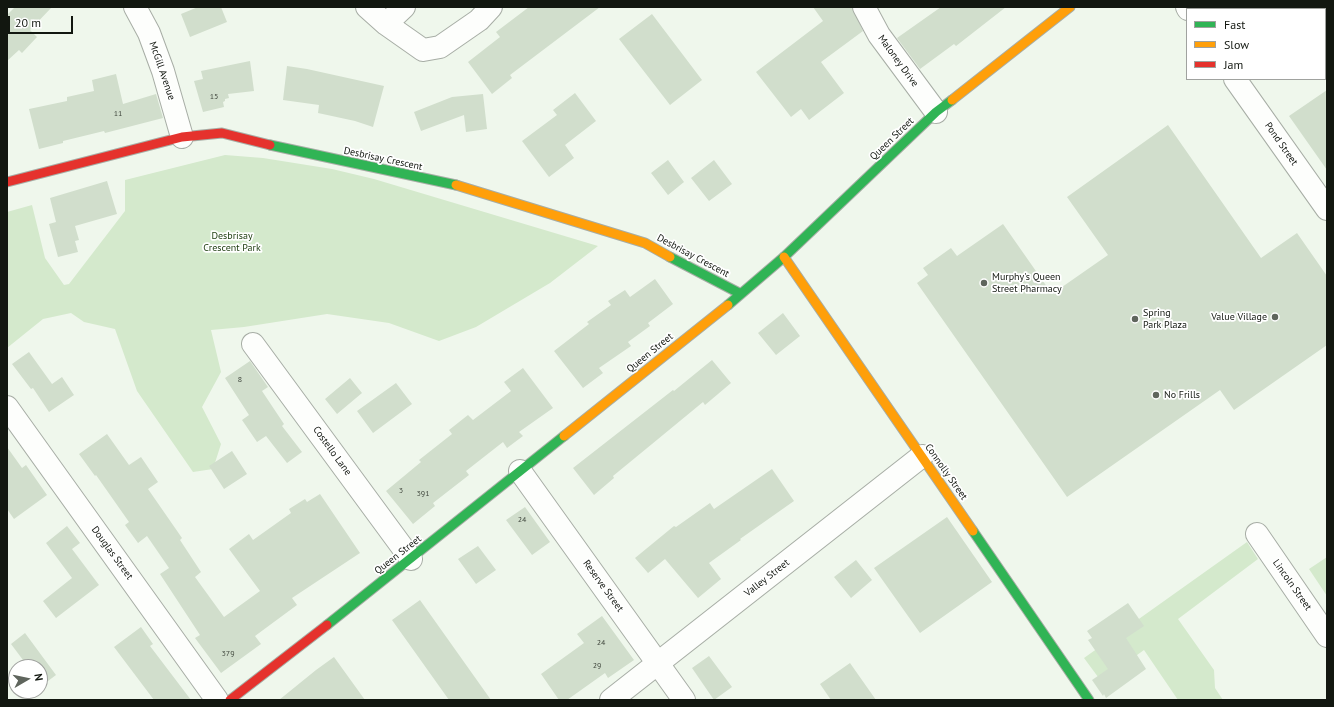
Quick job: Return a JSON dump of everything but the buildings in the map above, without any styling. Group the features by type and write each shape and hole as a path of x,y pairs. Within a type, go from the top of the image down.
{"street":[{"name":"McGill Avenue","path":"135,7 148,33 163,71 182,137"},
{"path":"367,7 386,24 423,50 440,47 479,20 491,7"},
{"path":"386,24 404,7"},
{"name":"Maloney Drive","path":"864,7 879,35 936,112"},
{"name":"Queen Street","path":"230,700 411,559 741,294 784,257 936,112 1070,7"},
{"name":"Pond Street","path":"1236,80 1327,209"},
{"name":"Desbrisay Crescent","path":"7,182 182,137 222,133 306,154 468,188 645,243 741,294"},
{"name":"Connolly Street","path":"784,257 1089,700"},
{"name":"Costello Lane","path":"253,344 411,559"},
{"name":"Douglas Street","path":"7,407 217,700"},
{"name":"Valley Street","path":"610,700 659,664 922,456"},
{"name":"Reserve Street","path":"520,472 684,700"},
{"name":"Lincoln Street","path":"1257,534 1327,636"}],"green space":[{"name":"Desbrisay Crescent Park","path":"225,155 263,158 332,169 374,179 598,246 550,283 476,327 439,341 389,323 327,314 244,327 211,330 221,372 202,407 221,444 213,469 193,472 137,391 115,329 84,322 71,313 43,319 7,348 7,212 32,205 45,258 64,285 69,284 125,211 125,180"},
{"path":"1247,542 1258,559 1178,619 1214,670 1215,688 1223,700 1178,700 1144,650 1101,681 1084,658"},
{"path":"1327,557 1327,596 1309,569"}],"traffic: fast":[{"path":"728,305 784,257 936,112 952,100"},
{"path":"270,145 456,185"},
{"path":"670,257 741,294"},
{"path":"327,625 564,436"},
{"path":"973,531 1089,700"}],"traffic: slow":[{"path":"952,100 1070,7"},
{"path":"456,185 645,243 670,257"},
{"path":"784,257 973,531"},
{"path":"564,436 728,305"}],"traffic: jam":[{"path":"7,182 182,137 222,133 270,145"},
{"path":"230,700 327,625"}],"place":[{"name":"Murphy's Queen Street Pharmacy","path":"984,283"},
{"name":"Value Village","path":"1275,317"},
{"name":"Spring Park Plaza","path":"1135,319"},
{"name":"No Frills","path":"1156,395"}]}
